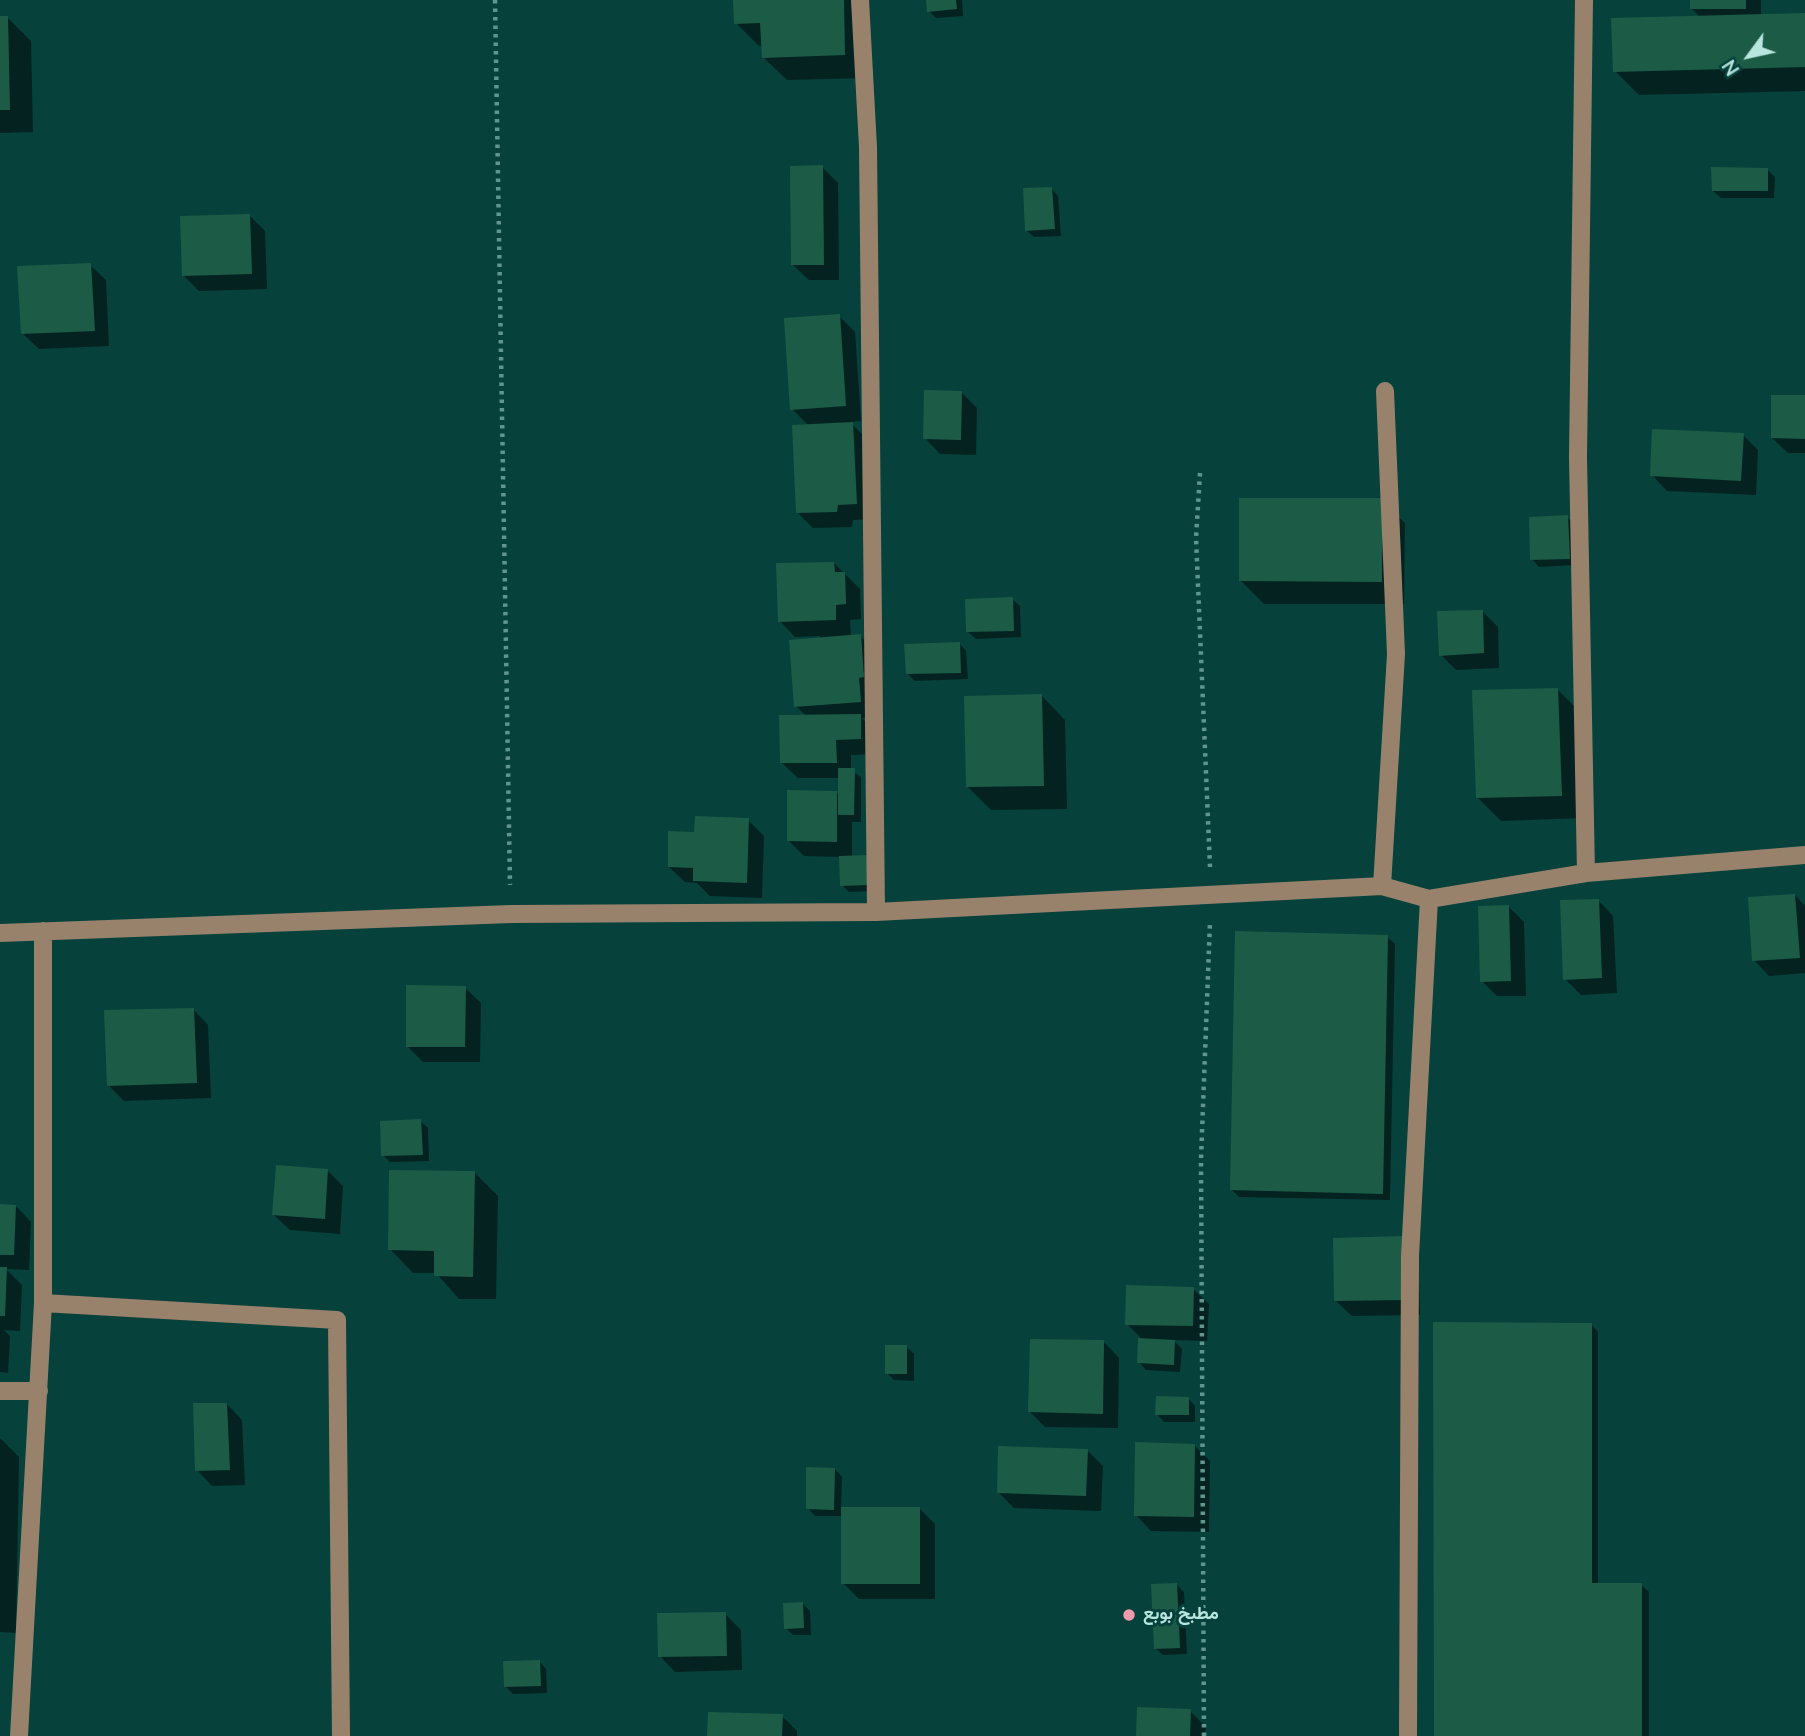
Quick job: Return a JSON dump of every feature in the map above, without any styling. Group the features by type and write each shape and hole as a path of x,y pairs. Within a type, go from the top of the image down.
{"street":[{"path":"860,0 868,147 876,912"},
{"path":"1584,0 1578,457 1586,873"},
{"path":"1382,886 1396,654 1385,391"},
{"path":"0,933 511,914 876,912 1382,886 1429,899 1586,873 1805,855"},
{"path":"1408,1736 1410,1256 1429,899"},
{"path":"19,1736 43,1303 43,931"},
{"path":"43,1303 337,1320 341,1736"},
{"path":"0,1391 39,1391"}],"path":[{"path":"495,0 511,914"},
{"path":"1200,473 1196,538 1211,896 1201,1159 1204,1736"}],"building":[{"path":"733,0 844,0 845,55 762,58 760,23 734,24"},
{"path":"926,0 956,0 957,9 927,12"},
{"path":"1690,0 1746,0 1746,9 1690,9"},
{"path":"1805,13 1805,67 1613,72 1611,18"},
{"path":"0,16 8,16 10,110 0,110"},
{"path":"823,165 824,265 791,265 790,166"},
{"path":"1711,167 1768,168 1768,191 1712,191"},
{"path":"1052,187 1055,229 1025,231 1023,188"},
{"path":"250,214 252,274 182,276 180,216"},
{"path":"91,263 95,331 21,334 17,266"},
{"path":"840,314 846,406 790,410 784,318"},
{"path":"924,390 962,391 961,440 923,439"},
{"path":"1771,395 1805,395 1805,439 1771,438"},
{"path":"853,422 857,504 838,505 837,512 796,513 792,425"},
{"path":"1652,429 1744,433 1741,481 1650,476"},
{"path":"1239,498 1382,498 1382,582 1239,581"},
{"path":"1568,515 1570,559 1530,560 1529,517"},
{"path":"834,562 835,572 845,572 846,604 836,605 836,620 778,622 776,563"},
{"path":"1013,597 1014,631 966,632 965,599"},
{"path":"1483,610 1484,653 1439,656 1437,611"},
{"path":"861,634 864,677 859,678 861,702 794,707 789,640"},
{"path":"960,642 961,673 906,674 904,644"},
{"path":"1558,688 1562,796 1476,798 1472,690"},
{"path":"1042,694 1044,786 966,787 964,696"},
{"path":"861,714 861,739 836,740 837,763 780,763 779,715"},
{"path":"838,768 855,768 854,815 838,815"},
{"path":"787,790 837,791 837,842 787,841"},
{"path":"695,816 749,818 747,883 693,881 693,868 668,867 668,831 694,832"},
{"path":"867,855 869,885 840,886 839,856"},
{"path":"1795,894 1800,958 1752,961 1748,897"},
{"path":"1599,899 1602,978 1563,980 1560,900"},
{"path":"1509,905 1511,981 1480,982 1478,906"},
{"path":"1235,931 1388,935 1383,1194 1230,1190"},
{"path":"406,985 466,986 465,1047 406,1047"},
{"path":"194,1008 197,1083 107,1086 104,1010"},
{"path":"421,1119 423,1155 381,1156 380,1121"},
{"path":"276,1165 328,1169 325,1219 272,1215"},
{"path":"389,1170 475,1171 473,1277 434,1276 434,1251 388,1250"},
{"path":"0,1204 16,1205 14,1255 0,1255"},
{"path":"1404,1236 1405,1300 1334,1301 1333,1238"},
{"path":"0,1267 7,1267 5,1316 0,1316"},
{"path":"1126,1285 1194,1287 1193,1326 1125,1325"},
{"path":"1433,1322 1592,1323 1592,1583 1642,1583 1642,1736 1434,1736"},
{"path":"1138,1338 1175,1340 1174,1365 1137,1363"},
{"path":"1030,1339 1104,1340 1103,1414 1028,1412"},
{"path":"885,1345 907,1345 907,1374 885,1374"},
{"path":"1156,1396 1189,1397 1189,1415 1155,1415"},
{"path":"193,1403 227,1403 230,1470 195,1471"},
{"path":"1135,1442 1195,1444 1194,1517 1134,1516"},
{"path":"998,1446 1088,1449 1086,1496 997,1493"},
{"path":"806,1467 835,1468 834,1510 806,1509"},
{"path":"841,1507 920,1507 920,1584 841,1584"},
{"path":"1177,1583 1180,1648 1154,1649 1151,1584"},
{"path":"803,1602 804,1628 784,1629 783,1603"},
{"path":"726,1612 727,1656 658,1657 657,1613"},
{"path":"540,1660 541,1686 504,1687 503,1661"},
{"path":"1137,1707 1191,1709 1190,1736 1136,1736"},
{"path":"708,1712 783,1714 782,1736 707,1736"}],"place":[{"name":"مطبخ بوبع","path":"1129,1615"}]}
